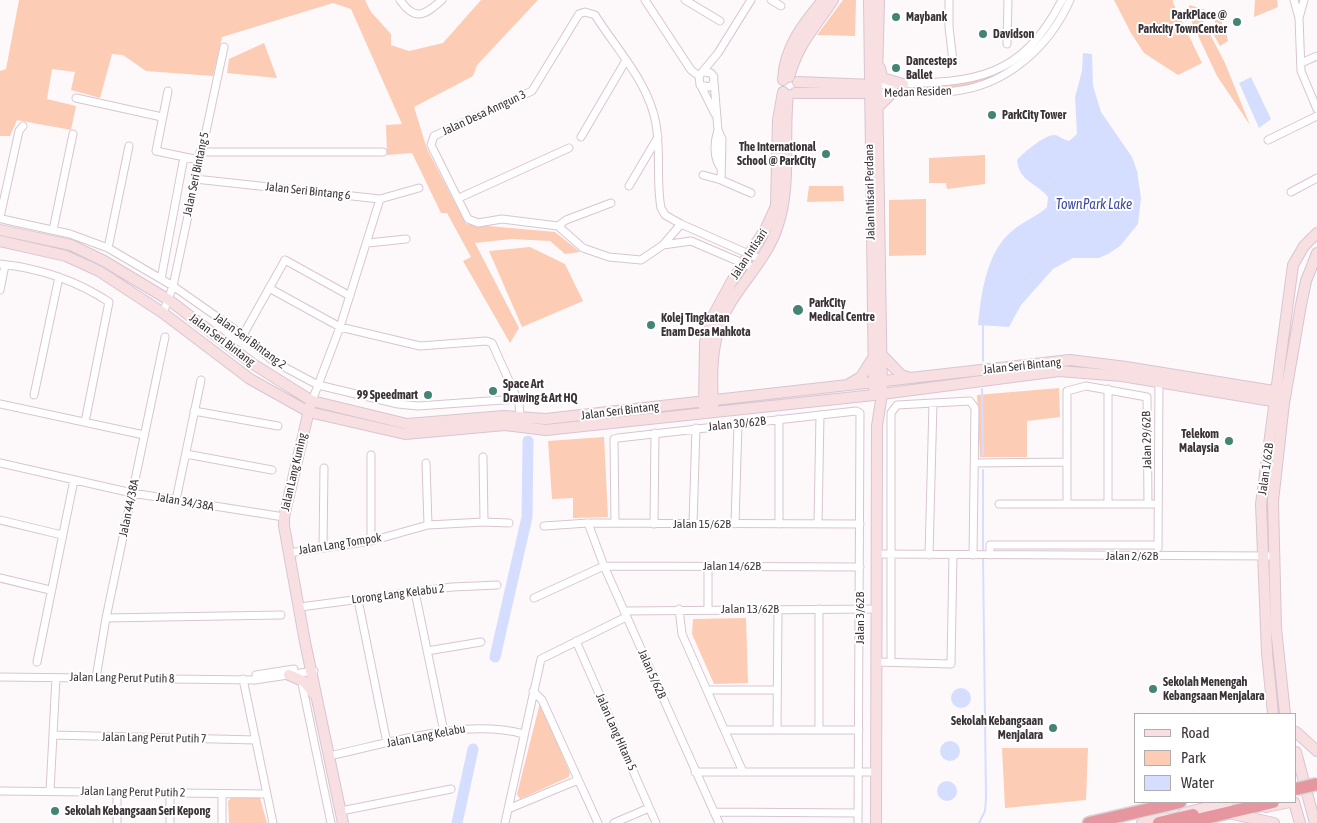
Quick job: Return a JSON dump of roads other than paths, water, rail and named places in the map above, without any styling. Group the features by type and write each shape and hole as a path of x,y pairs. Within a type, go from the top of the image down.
{"highway":[{"path":"1089,823 1177,803"},
{"path":"1159,823 1241,803"},
{"path":"1184,823 1269,803"}],"street":[{"path":"400,0 409,11 420,15 427,13 442,0"},
{"path":"645,0 692,70 701,74 709,72 714,79"},
{"path":"686,0 720,21"},
{"path":"717,119 712,105 700,85 701,74 718,53 752,0"},
{"path":"771,0 781,6"},
{"path":"788,93 798,88 790,80 788,51 801,27 822,0"},
{"path":"790,80 795,57 808,33 833,0"},
{"name":"Jalan Intisari Perdana","path":"869,0 868,68 873,89"},
{"name":"Jalan Intisari Perdana","path":"877,383 881,354 873,89 878,50 879,0"},
{"path":"949,0 949,27 953,61"},
{"path":"1007,44 1008,0"},
{"name":"Medan Residen","path":"873,89 903,84 957,82 986,74 1004,66 1025,51 1041,34 1062,0"},
{"name":"Medan Residen","path":"873,89 894,92 960,90 980,85 1005,74 1030,57 1040,47 1057,25 1070,0"},
{"path":"1294,0 1300,18"},
{"path":"1304,0 1300,18 1302,77 1317,109"},
{"name":"Jalan Desa Anngun 3","path":"459,198 434,152 432,140 434,136 532,91 579,14 585,12 595,15 625,62"},
{"name":"Jalan Seri Bintang 5","path":"163,313 173,286 198,160 224,47"},
{"path":"878,50 882,78 903,84"},
{"path":"718,53 714,79 718,130 715,139 717,163 721,168 721,180"},
{"path":"1301,64 1317,56"},
{"path":"582,137 625,62 639,79 648,98 658,138 661,208 665,216 749,254 757,263"},
{"path":"849,89 864,76 868,68"},
{"path":"700,85 709,87 714,79"},
{"path":"873,89 849,89 788,93 781,86 790,80 849,89 863,98 874,109 894,92"},
{"path":"168,91 156,151 198,160"},
{"name":"Jalan Intisari","path":"708,385 703,367 708,332 721,299 766,228 776,206 778,120 788,93"},
{"name":"Jalan Intisari","path":"709,412 708,385 715,343 720,326 730,304 777,228 784,198 785,130 788,93"},
{"path":"76,98 162,117"},
{"path":"1268,140 1317,116"},
{"path":"0,219 19,131 23,126"},
{"path":"53,230 73,134"},
{"path":"629,186 658,138"},
{"path":"108,248 129,146"},
{"path":"569,148 459,198 468,219 478,223 502,219 558,226 583,248 608,257 641,260 663,245 680,224"},
{"path":"200,152 383,152"},
{"path":"161,279 184,157"},
{"path":"703,175 721,180 751,193"},
{"path":"1291,192 1317,178"},
{"name":"Jalan Seri Bintang 6","path":"195,179 380,199 419,188"},
{"name":"Jalan Intisari Perdana","path":"875,198 872,360 877,383"},
{"path":"312,401 340,327 368,243 380,199"},
{"path":"558,226 566,220 611,203"},
{"name":"Jalan Seri Bintang 2","path":"0,219 53,230 108,248 173,286 243,336 273,361 318,385 398,404 418,406 517,399"},
{"name":"Jalan Seri Bintang","path":"0,230 71,245 104,261 169,300 253,364 312,401 407,424 520,416 546,419 1070,360 1086,361 1281,397"},
{"name":"Jalan 1/62B","path":"1285,713 1276,628 1274,501 1293,265 1304,246 1317,234"},
{"path":"368,243 406,239"},
{"path":"714,250 719,240"},
{"name":"Jalan Seri Bintang","path":"0,241 66,256 99,271 163,313 250,380 309,412 406,434 505,426 546,430 878,395 1059,371 1088,372 1281,397"},
{"path":"663,245 691,242 743,263 757,263"},
{"name":"Jalan 1/62B","path":"1273,713 1267,653 1262,556 1262,496 1306,280 1317,254"},
{"path":"243,336 285,260 350,296"},
{"path":"0,290 3,264 59,277 88,289 109,302 85,422"},
{"path":"34,396 59,277"},
{"path":"269,288 340,327 420,346 486,341 492,343 517,399 520,416 524,424 536,428"},
{"name":"Jalan 44/38A","path":"96,678 106,618 164,337"},
{"path":"881,354 901,375 910,378"},
{"path":"844,386 861,377 872,360"},
{"path":"176,500 201,380"},
{"name":"Jalan 29/62B","path":"1158,381 1158,556"},
{"name":"Jalan 3/62B","path":"876,823 877,426 874,419 878,395 877,383"},
{"path":"688,403 708,385 730,398"},
{"name":"Jalan 29/62B","path":"1067,462 1067,391 1086,386 1147,397 1148,504"},
{"path":"1108,389 1108,504"},
{"path":"891,662 891,413 897,405 970,400 975,408 973,555"},
{"name":"Jalan Lang Kuning","path":"312,401 284,517 304,632 309,641 316,700 321,714"},
{"path":"929,554 933,403"},
{"path":"0,404 144,435"},
{"path":"194,411 278,426"},
{"name":"Jalan 30/62B","path":"615,523 614,439 622,436 779,419 856,411 860,413"},
{"name":"Jalan 3/62B","path":"858,823 860,413"},
{"path":"818,524 820,415"},
{"path":"779,419 779,524"},
{"path":"735,524 738,424"},
{"path":"693,524 696,428"},
{"path":"654,524 655,433"},
{"path":"186,454 272,470"},
{"path":"371,455 371,541"},
{"path":"483,457 484,522"},
{"path":"426,462 428,525"},
{"path":"975,462 1067,462 1067,504"},
{"name":"Jalan 34/38A","path":"0,463 132,493 284,517"},
{"path":"323,548 324,468"},
{"path":"36,662 74,480"},
{"path":"999,504 1158,504"},
{"path":"0,520 62,535"},
{"name":"Jalan Lang Tompok","path":"289,552 371,541 428,525 484,522 509,524"},
{"name":"Jalan 15/62B","path":"544,526 588,523 860,524"},
{"name":"Jalan 5/62B","path":"588,523 604,566 719,823"},
{"path":"990,555 990,545 1158,545"},
{"name":"Jalan 2/62B","path":"877,554 1274,556"},
{"path":"877,662 949,664 952,662 953,555"},
{"path":"534,598 604,566"},
{"name":"Jalan 14/62B","path":"604,566 860,567"},
{"path":"708,566 708,609"},
{"path":"0,578 50,590"},
{"name":"Lorong Lang Kelabu 2","path":"300,607 415,592 497,585"},
{"path":"415,592 444,732"},
{"path":"358,600 387,743"},
{"path":"679,609 682,634 743,772"},
{"name":"Jalan 13/62B","path":"625,614 679,609 876,609"},
{"path":"819,609 820,730"},
{"path":"777,730 778,610"},
{"path":"505,823 540,659 625,614"},
{"path":"106,618 281,615"},
{"name":"Jalan Lang Hitam 5","path":"576,641 656,823"},
{"path":"427,651 481,642"},
{"name":"Jalan Lang Kuning","path":"312,669 343,823"},
{"name":"Jalan Lang Perut Putih 8","path":"243,679 312,669"},
{"name":"Jalan Lang Perut Putih 8","path":"0,677 255,680 289,675 312,669"},
{"path":"289,675 301,679 312,690 316,700"},
{"path":"50,791 56,678"},
{"path":"243,679 273,823"},
{"path":"301,679 330,823"},
{"path":"707,690 777,690"},
{"path":"533,691 542,700 598,823"},
{"name":"Jalan Lang Kelabu","path":"329,756 444,732 485,728 504,729 524,734"},
{"path":"725,730 859,730"},
{"path":"1297,733 1317,751"},
{"name":"Jalan Lang Perut Putih 7","path":"53,736 256,740"},
{"path":"1297,757 1303,785 1310,795 1315,823"},
{"path":"696,772 876,772"},
{"path":"1303,785 1317,779"},
{"path":"508,810 578,780"},
{"path":"341,811 452,789"},
{"name":"Jalan Lang Perut Putih 2","path":"0,791 267,794"},
{"path":"117,792 117,823"},
{"path":"170,793 170,823"},
{"path":"222,794 222,823"},
{"path":"1297,800 1310,795"},
{"path":"1119,823 1178,803"},
{"path":"1142,823 1224,803"},
{"path":"1198,823 1214,821 1233,814 1285,803"},
{"path":"1295,803 1300,823"},
{"path":"614,823 649,808"},
{"path":"714,812 858,813"},
{"path":"1233,814 1274,823"}],"water":[{"name":"TownPark Lake","path":"1083,53 1092,54 1093,86 1101,112 1132,157 1137,171 1141,198 1138,224 1120,246 1108,254 1099,258 1073,258 1053,269 1021,305 1009,327 978,325 986,275 996,250 1012,231 1047,207 1048,197 1021,173 1017,160 1045,138 1054,135 1069,141 1077,134 1075,97 1082,71"},
{"path":"1251,77 1271,119 1259,128 1239,83"},
{"path":"961,688 968,691 971,698 968,705 961,708 954,705 951,698 954,691"},
{"path":"950,741 957,744 960,751 957,758 950,761 943,758 940,751 943,744"},
{"path":"947,781 954,784 957,791 954,798 947,801 940,798 937,791 940,784"}],"waterway":[{"path":"983,325 983,361"},
{"path":"982,389 983,455"},
{"path":"495,657 527,517 528,441"},
{"path":"983,470 983,552"},
{"path":"979,823 985,811 986,798 983,557"},
{"path":"457,823 473,749"}],"place":[{"name":"Maybank","path":"896,17"},
{"name":"ParkPlace @ Parkcity TownCenter","path":"1237,22"},
{"name":"Davidson","path":"983,34"},
{"name":"Dancesteps Ballet","path":"896,68"},
{"name":"ParkCity Tower","path":"992,115"},
{"name":"The International School @ ParkCity","path":"826,154"},
{"name":"ParkCity Medical Centre","path":"798,310"},
{"name":"Kolej Tingkatan Enam Desa Mahkota","path":"651,325"},
{"name":"Space Art Drawing & Art HQ","path":"493,391"},
{"name":"99 Speedmart","path":"428,395"},
{"name":"Telekom Malaysia","path":"1229,441"},
{"name":"Sekolah Menengah Kebangsaan Menjalara","path":"1153,689"},
{"name":"Sekolah Kebangsaan Menjalara","path":"1053,728"},
{"name":"Sekolah Kebangsaan Seri Kepong","path":"55,811"}]}
